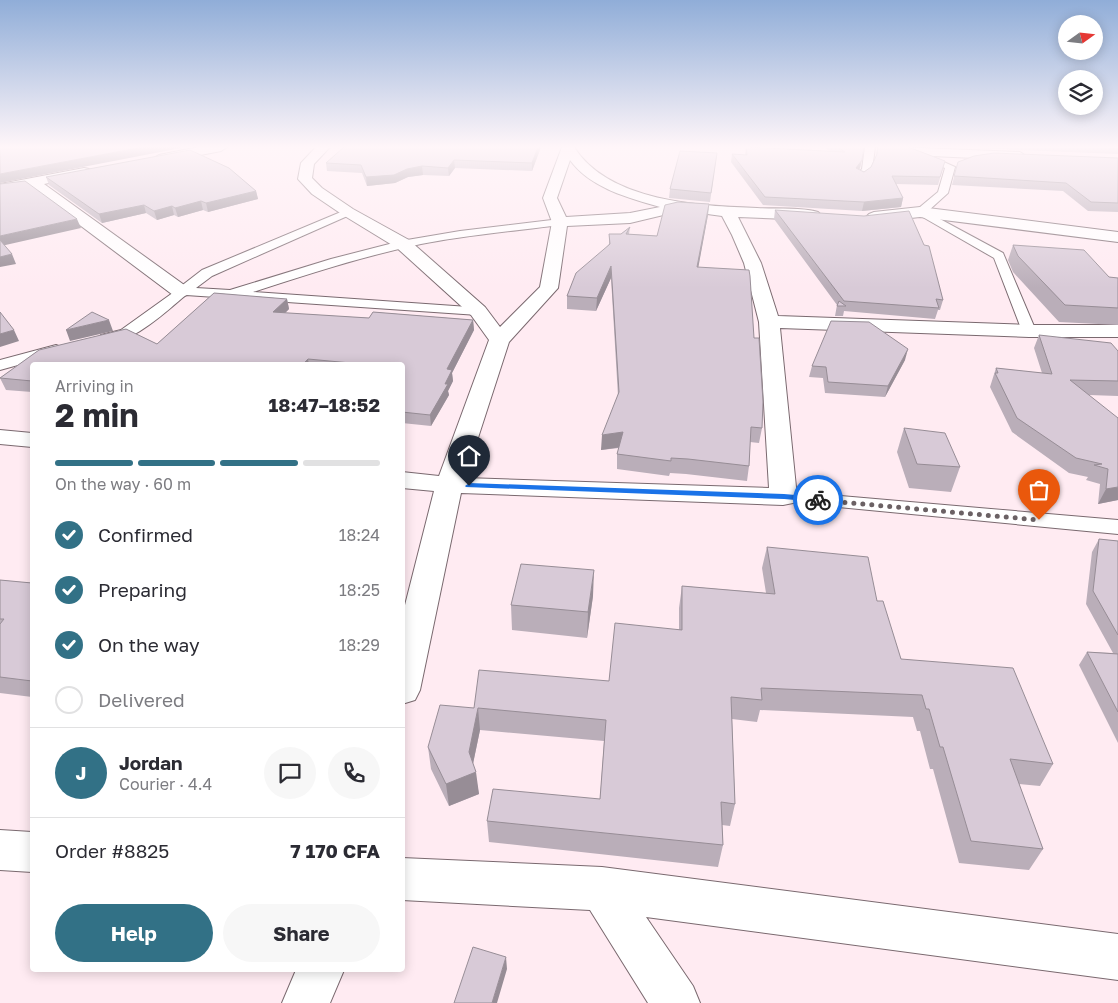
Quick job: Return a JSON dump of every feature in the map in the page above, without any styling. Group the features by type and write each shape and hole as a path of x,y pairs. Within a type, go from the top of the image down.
{"street":[{"path":"48,194 180,292"},
{"path":"321,194 403,244 478,311 500,340"},
{"path":"405,677 449,485 500,340 549,288 560,222 550,198 552,194"},
{"path":"631,194 647,200 680,206 833,216"},
{"path":"560,222 630,218 680,206"},
{"path":"405,480 449,485 784,497 769,322 765,304 738,228 726,210"},
{"path":"862,218 920,212 1118,237"},
{"path":"769,322 1029,331 1118,331"},
{"path":"0,436 30,440"},
{"path":"0,850 30,852"},
{"path":"405,879 602,889 1118,957"},
{"path":"602,889 676,1003"},
{"path":"306,1003 319,972"}],"lane":[{"path":"941,194 920,212 999,256 1029,331"},
{"path":"90,342 126,334 207,273 348,212"},
{"path":"229,295 332,262 403,244 560,222"},
{"path":"180,292 478,311"},
{"path":"0,365 72,346"},
{"path":"784,497 1118,527"}],"building":[{"path":"0,194 43,194 77,219 0,236"},
{"path":"70,194 244,194 206,203 201,201 154,211 144,205 99,214"},
{"path":"763,194 901,194 903,198 864,202 765,197"},
{"path":"1080,194 1118,194 1118,203 1091,202"},
{"path":"678,202 709,204 697,267 749,270 754,338 759,338 763,402 762,428 751,427 749,466 688,459 671,458 671,461 617,454 623,432 602,435 619,392 611,266 597,298 567,296 576,273 610,244 609,234 621,234 630,227 626,234 657,236 665,205"},
{"path":"775,210 864,216 909,211 924,245 929,246 943,300 936,299 939,308 844,301"},
{"path":"0,240 12,254 0,257"},
{"path":"1013,245 1084,250 1109,277 1118,278 1118,308 1065,305 1018,256"},
{"path":"214,293 287,299 273,312 369,318 373,312 473,320 447,369 452,370 445,384 448,384 430,415 405,412 405,362 340,362 308,359 305,362 30,362 30,381 0,378 39,350 126,329 157,344"},
{"path":"839,301 846,306 837,306"},
{"path":"0,312 14,330 0,334"},
{"path":"92,312 109,320 66,330"},
{"path":"831,321 869,322 908,349 888,386 828,382 826,367 812,366"},
{"path":"1039,335 1111,343 1118,351 1118,381 1070,380 1118,418 1118,487 1106,489 1108,469 1094,465 1102,464 1076,458 1017,418 995,373 998,373 996,368 1052,374"},
{"path":"904,428 945,433 960,467 917,464"},
{"path":"1099,539 1118,541 1118,635 1093,591"},
{"path":"767,547 868,557 877,601 883,601 901,659 1013,668 1053,764 1010,759 1043,849 971,841 943,747 940,747 929,709 926,709 922,695 761,688 762,700 731,697 735,804 721,802 723,845 487,821 493,789 600,799 606,720 478,708 469,752 476,772 446,784 428,747 440,705 474,708 479,670 609,681 615,623 682,630 682,586 775,594"},
{"path":"521,564 594,570 588,612 511,605"},
{"path":"0,580 30,583 30,681 0,677 0,624 4,619 0,619"},
{"path":"1087,652 1118,654 1118,712"},
{"path":"473,947 506,957 492,1003 454,1003"}],"way so far":[{"path":"818,500 1039,520"}],"route":[{"path":"469,486 784,497 818,500"}]}
